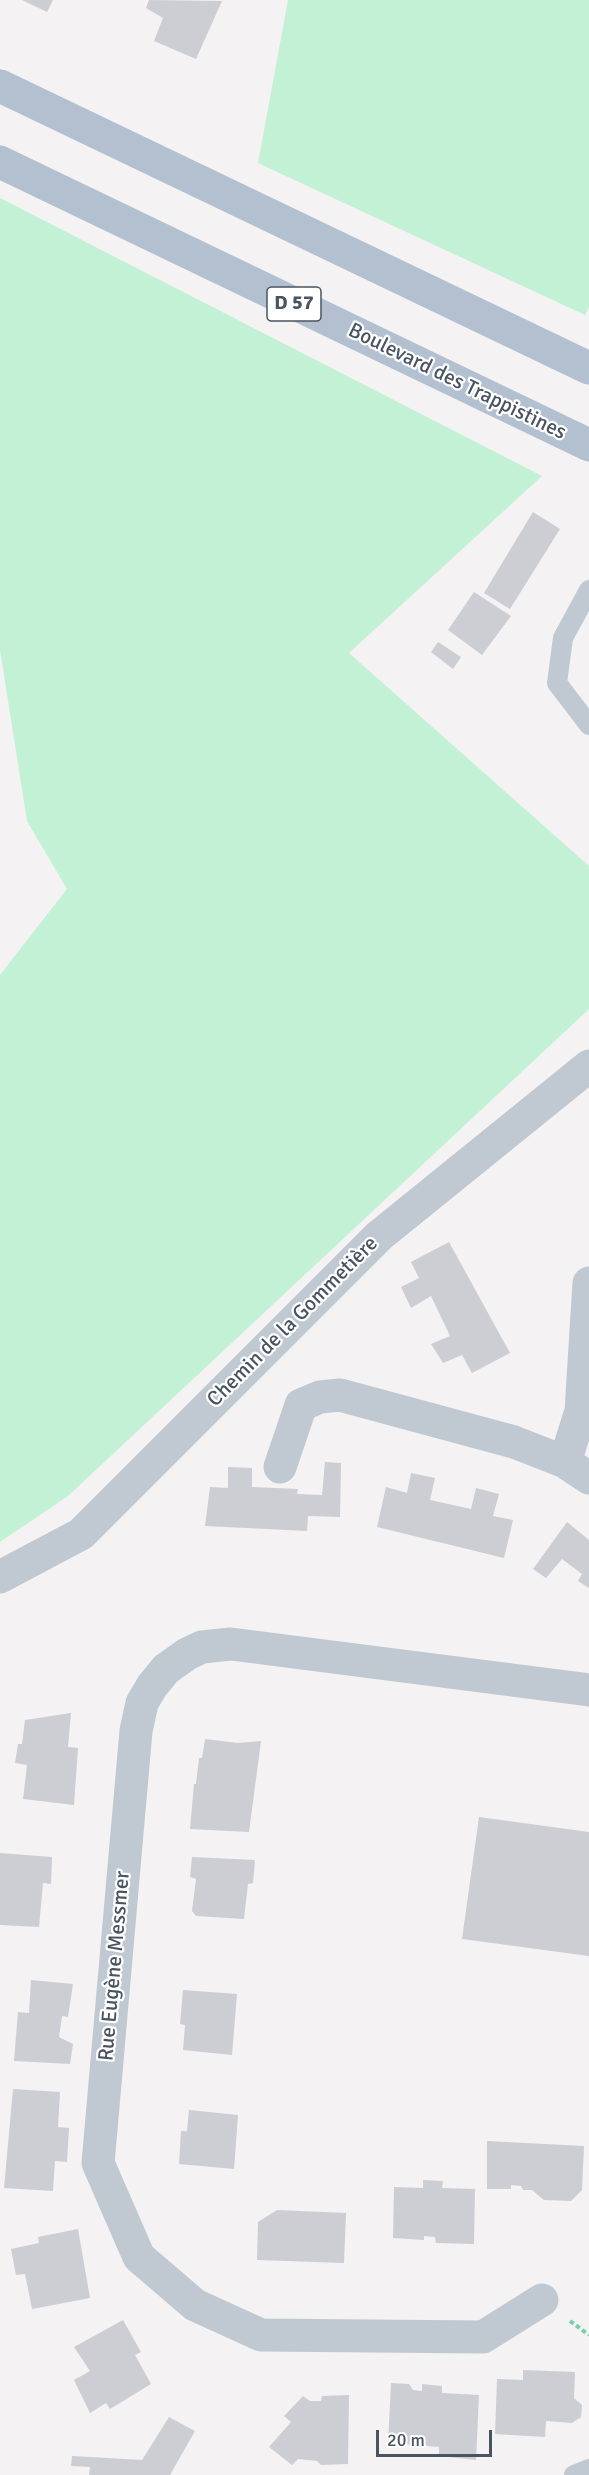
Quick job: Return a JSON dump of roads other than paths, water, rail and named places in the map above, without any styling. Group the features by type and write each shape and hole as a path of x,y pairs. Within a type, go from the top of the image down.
{"main road":[{"path":"0,86 589,368"},
{"name":"Boulevard des Trappistines","path":"0,162 585,447"}],"street":[{"name":"Chemin de la Gommetière","path":"0,1577 81,1534 379,1236 589,1066"},
{"path":"280,1467 301,1405 320,1397 340,1395 514,1442 577,1470 589,1283"},
{"name":"Rue Eugène Messmer","path":"542,2300 483,2337 261,2335 195,2306 139,2257 98,2163 136,1731 142,1703 166,1669 187,1654 202,1647 231,1644 589,1689"}],"lane":[{"path":"589,590 563,638 557,683 589,725"},
{"path":"574,2475 589,2469"}]}
